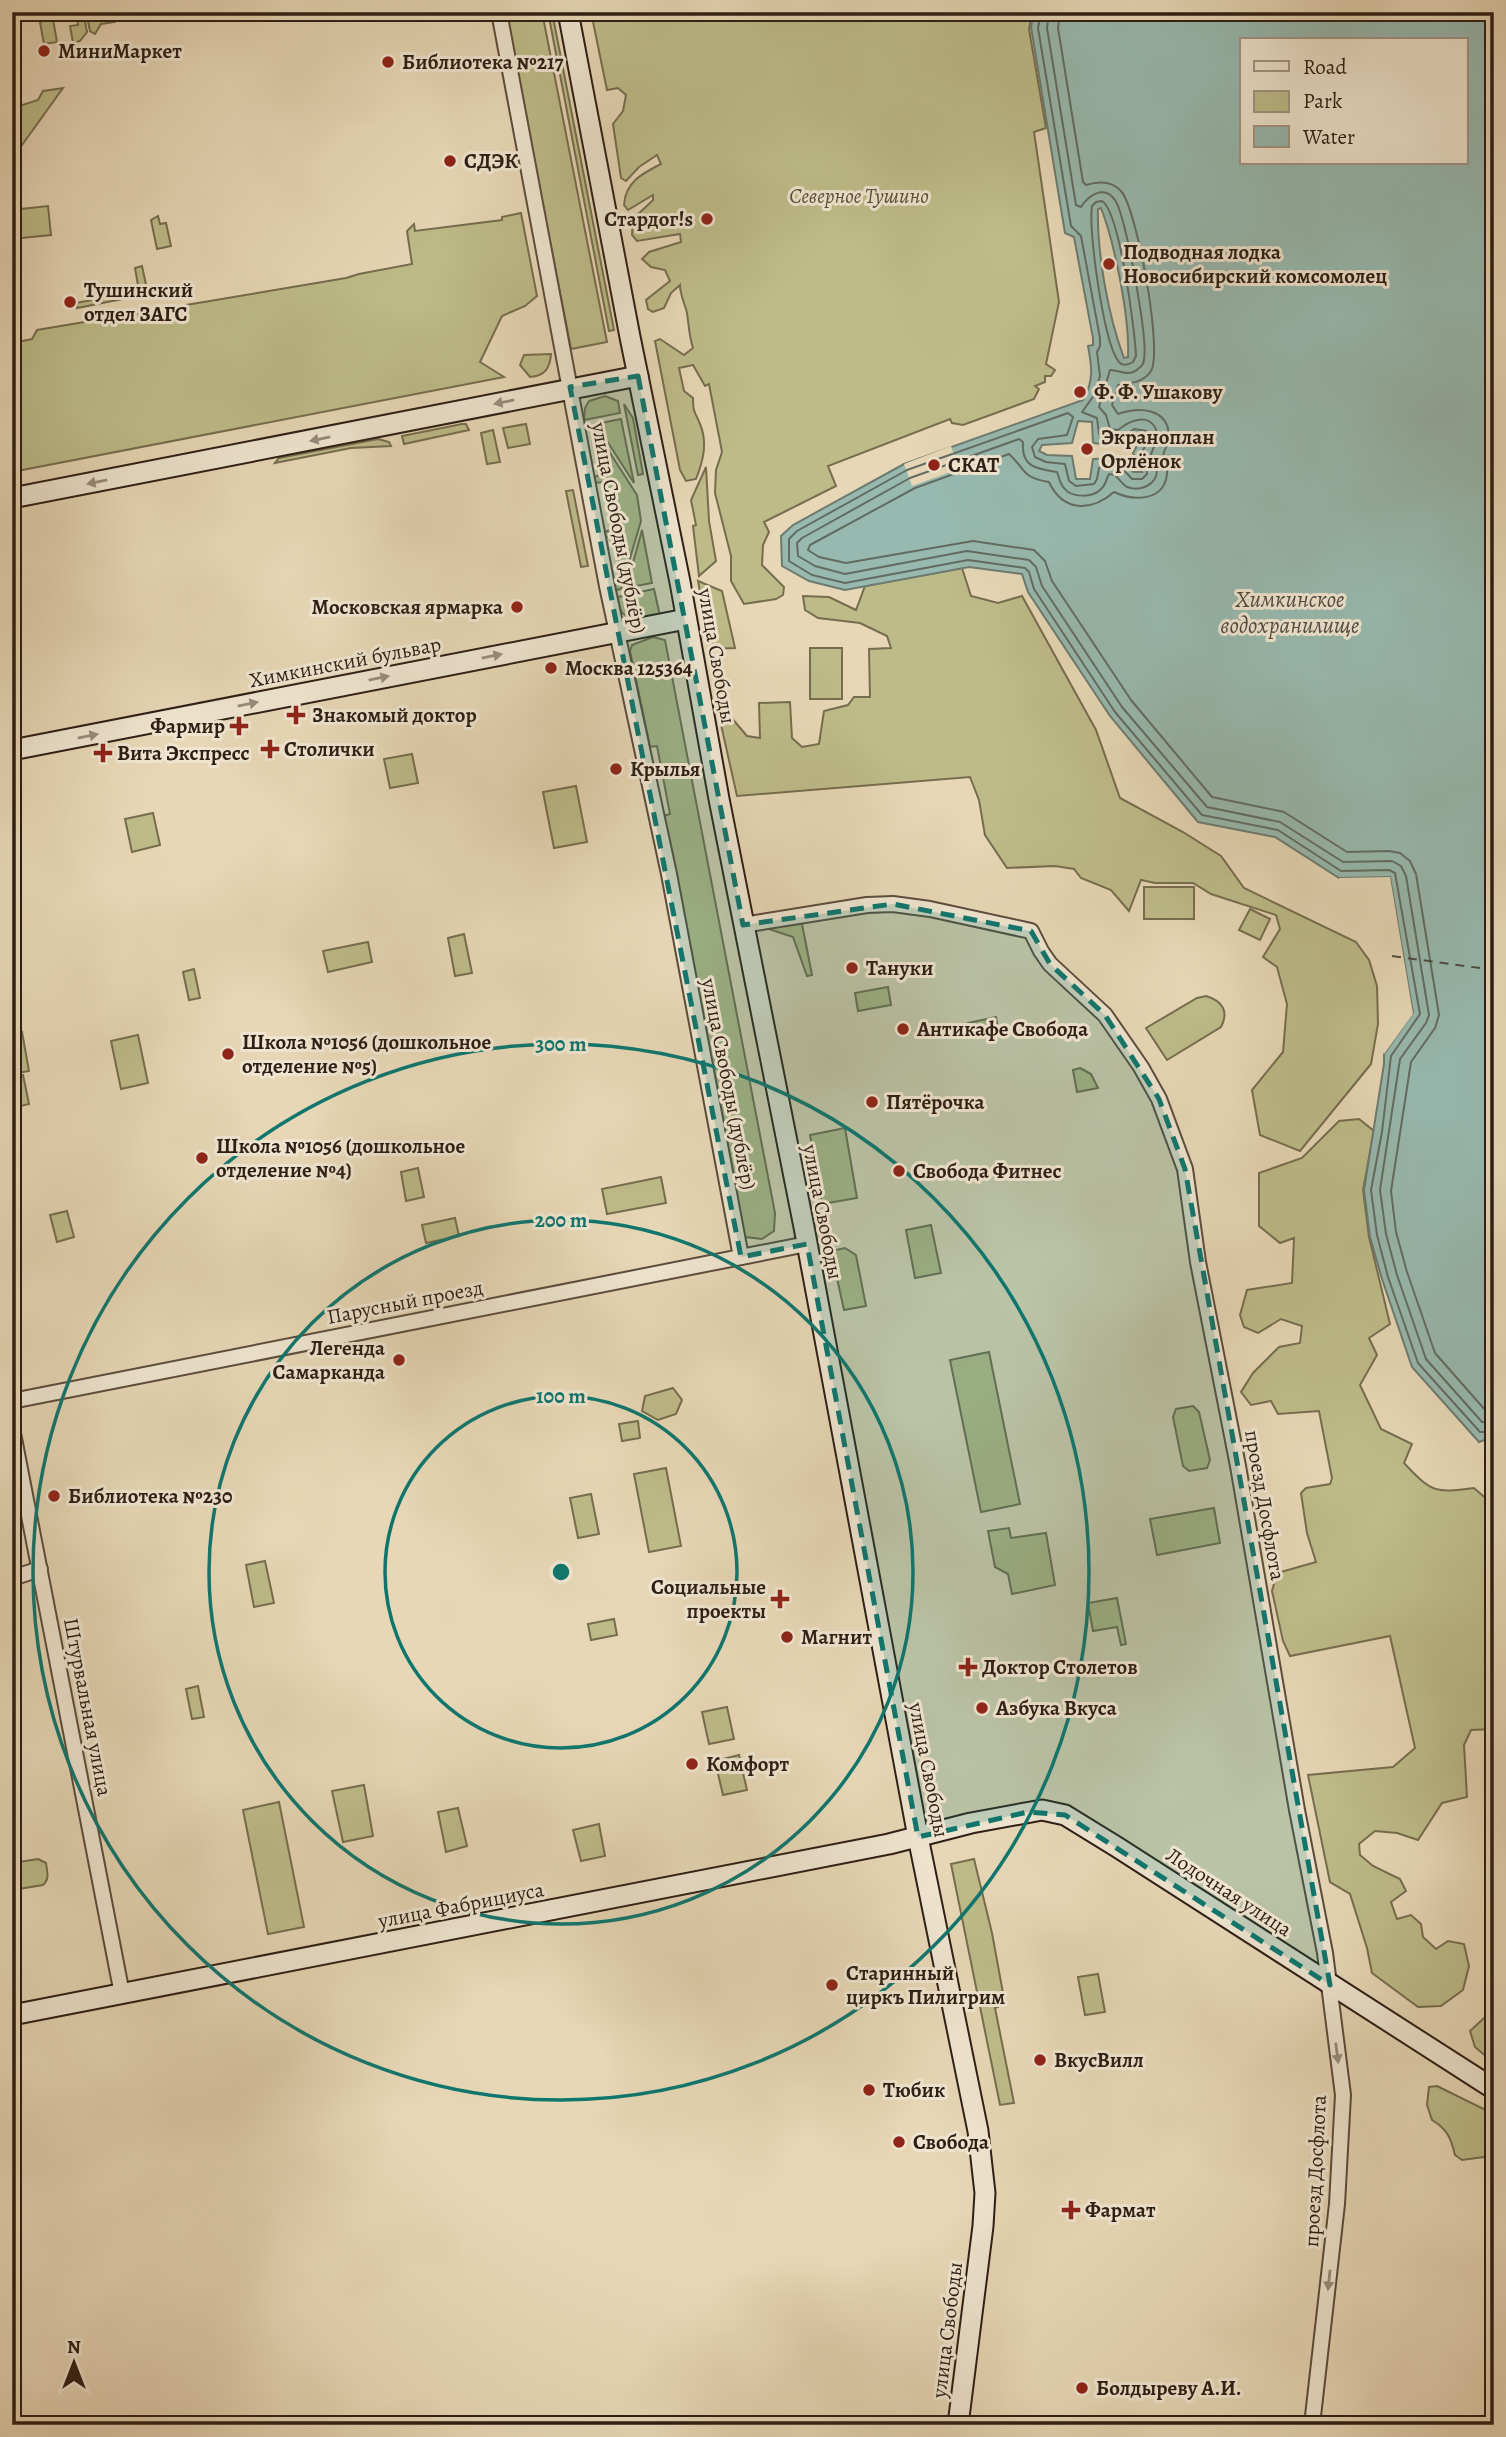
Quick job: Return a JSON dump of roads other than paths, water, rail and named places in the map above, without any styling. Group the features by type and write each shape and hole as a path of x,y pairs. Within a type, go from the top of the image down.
{"main road":[{"name":"улица Свободы","path":"568,12 807,1244 918,1837 978,2131 985,2193 983,2226 958,2425"},
{"path":"12,498 570,387 638,376"},
{"name":"Химкинский бульвар","path":"12,750 687,619"},
{"name":"Лодочная улица","path":"918,1837 1028,1812 1042,1810 1065,1815 1494,2089"},
{"name":"улица Фабрициуса","path":"12,2015 918,1837"}],"street":[{"name":"улица Свободы (дублёр)","path":"499,12 514,103 617,633 669,874 741,1257"},
{"name":"проезд Досфлота","path":"743,925 884,904 930,909 1031,931 1050,964 1105,1014 1159,1099 1185,1169 1198,1262 1238,1466 1330,1985 1343,2095 1337,2204 1311,2425"},
{"name":"Парусный проезд","path":"12,1401 807,1244"},
{"name":"Штурвальная улица","path":"12,1428 122,1994"},
{"path":"12,1578 40,1569"}],"water":[{"name":"Химкинское водохранилище","path":"1034,12 1494,12 1494,1444 1490,1438 1479,1442 1412,1367 1370,1237 1364,1190 1384,1054 1413,1013 1390,877 1339,878 1275,837 1198,822 1110,716 1028,592 1022,574 969,567 845,590 809,581 782,566 781,536 793,525 904,464 1083,400 1089,387 1091,374 1088,346 1093,345 1093,338 1074,237 1065,233 1031,27","holes":["1101,208 1111,241 1127,323 1128,357 1124,358 1113,323 1099,245 1098,209","1078,421 1092,422 1093,443 1124,446 1137,435 1143,435 1133,453 1142,472 1133,472 1123,458 1093,459 1090,479 1076,479 1072,456 1047,455 1039,451 1042,445 1072,443"]}],"place":[{"name":"МиниМаркет","path":"44,51"},
{"name":"Библиотека №217","path":"388,62"},
{"name":"СДЭК","path":"450,161"},
{"name":"Стардог!s","path":"707,219"},
{"name":"Подводная лодка Новосибирский комсомолец","path":"1109,264"},
{"name":"Тушинский отдел ЗАГС","path":"70,302"},
{"name":"Ф. Ф. Ушакову","path":"1080,392"},
{"name":"Экраноплан Орлёнок","path":"1087,449"},
{"name":"СКАТ","path":"934,465"},
{"name":"Московская ярмарка","path":"517,607"},
{"name":"Москва 125364","path":"551,668"},
{"name":"Знакомый доктор","path":"296,715"},
{"name":"Фармир","path":"239,726"},
{"name":"Столички","path":"270,749"},
{"name":"Вита Экспресс","path":"103,753"},
{"name":"Крылья","path":"616,769"},
{"name":"Тануки","path":"852,968"},
{"name":"Антикафе Свобода","path":"903,1029"},
{"name":"Школа №1056 (дошкольное отделение №5)","path":"228,1054"},
{"name":"Пятёрочка","path":"872,1102"},
{"name":"Школа №1056 (дошкольное отделение №4)","path":"202,1158"},
{"name":"Свобода Фитнес","path":"899,1171"},
{"name":"Легенда Самарканда","path":"399,1360"},
{"name":"Библиотека №230","path":"54,1496"},
{"name":"Социальные проекты","path":"780,1599"},
{"name":"Магнит","path":"787,1637"},
{"name":"Доктор Столетов","path":"968,1667"},
{"name":"Азбука Вкуса","path":"982,1708"},
{"name":"Комфорт","path":"692,1764"},
{"name":"Старинный циркъ Пилигрим","path":"832,1985"},
{"name":"ВкусВилл","path":"1040,2060"},
{"name":"Тюбик","path":"869,2090"},
{"name":"Свобода","path":"899,2142"},
{"name":"Фармат","path":"1071,2210"},
{"name":"Болдыреву А.И.","path":"1082,2388"}],"park label":[{"name":"Северное Тушино","path":"859,196"}]}
